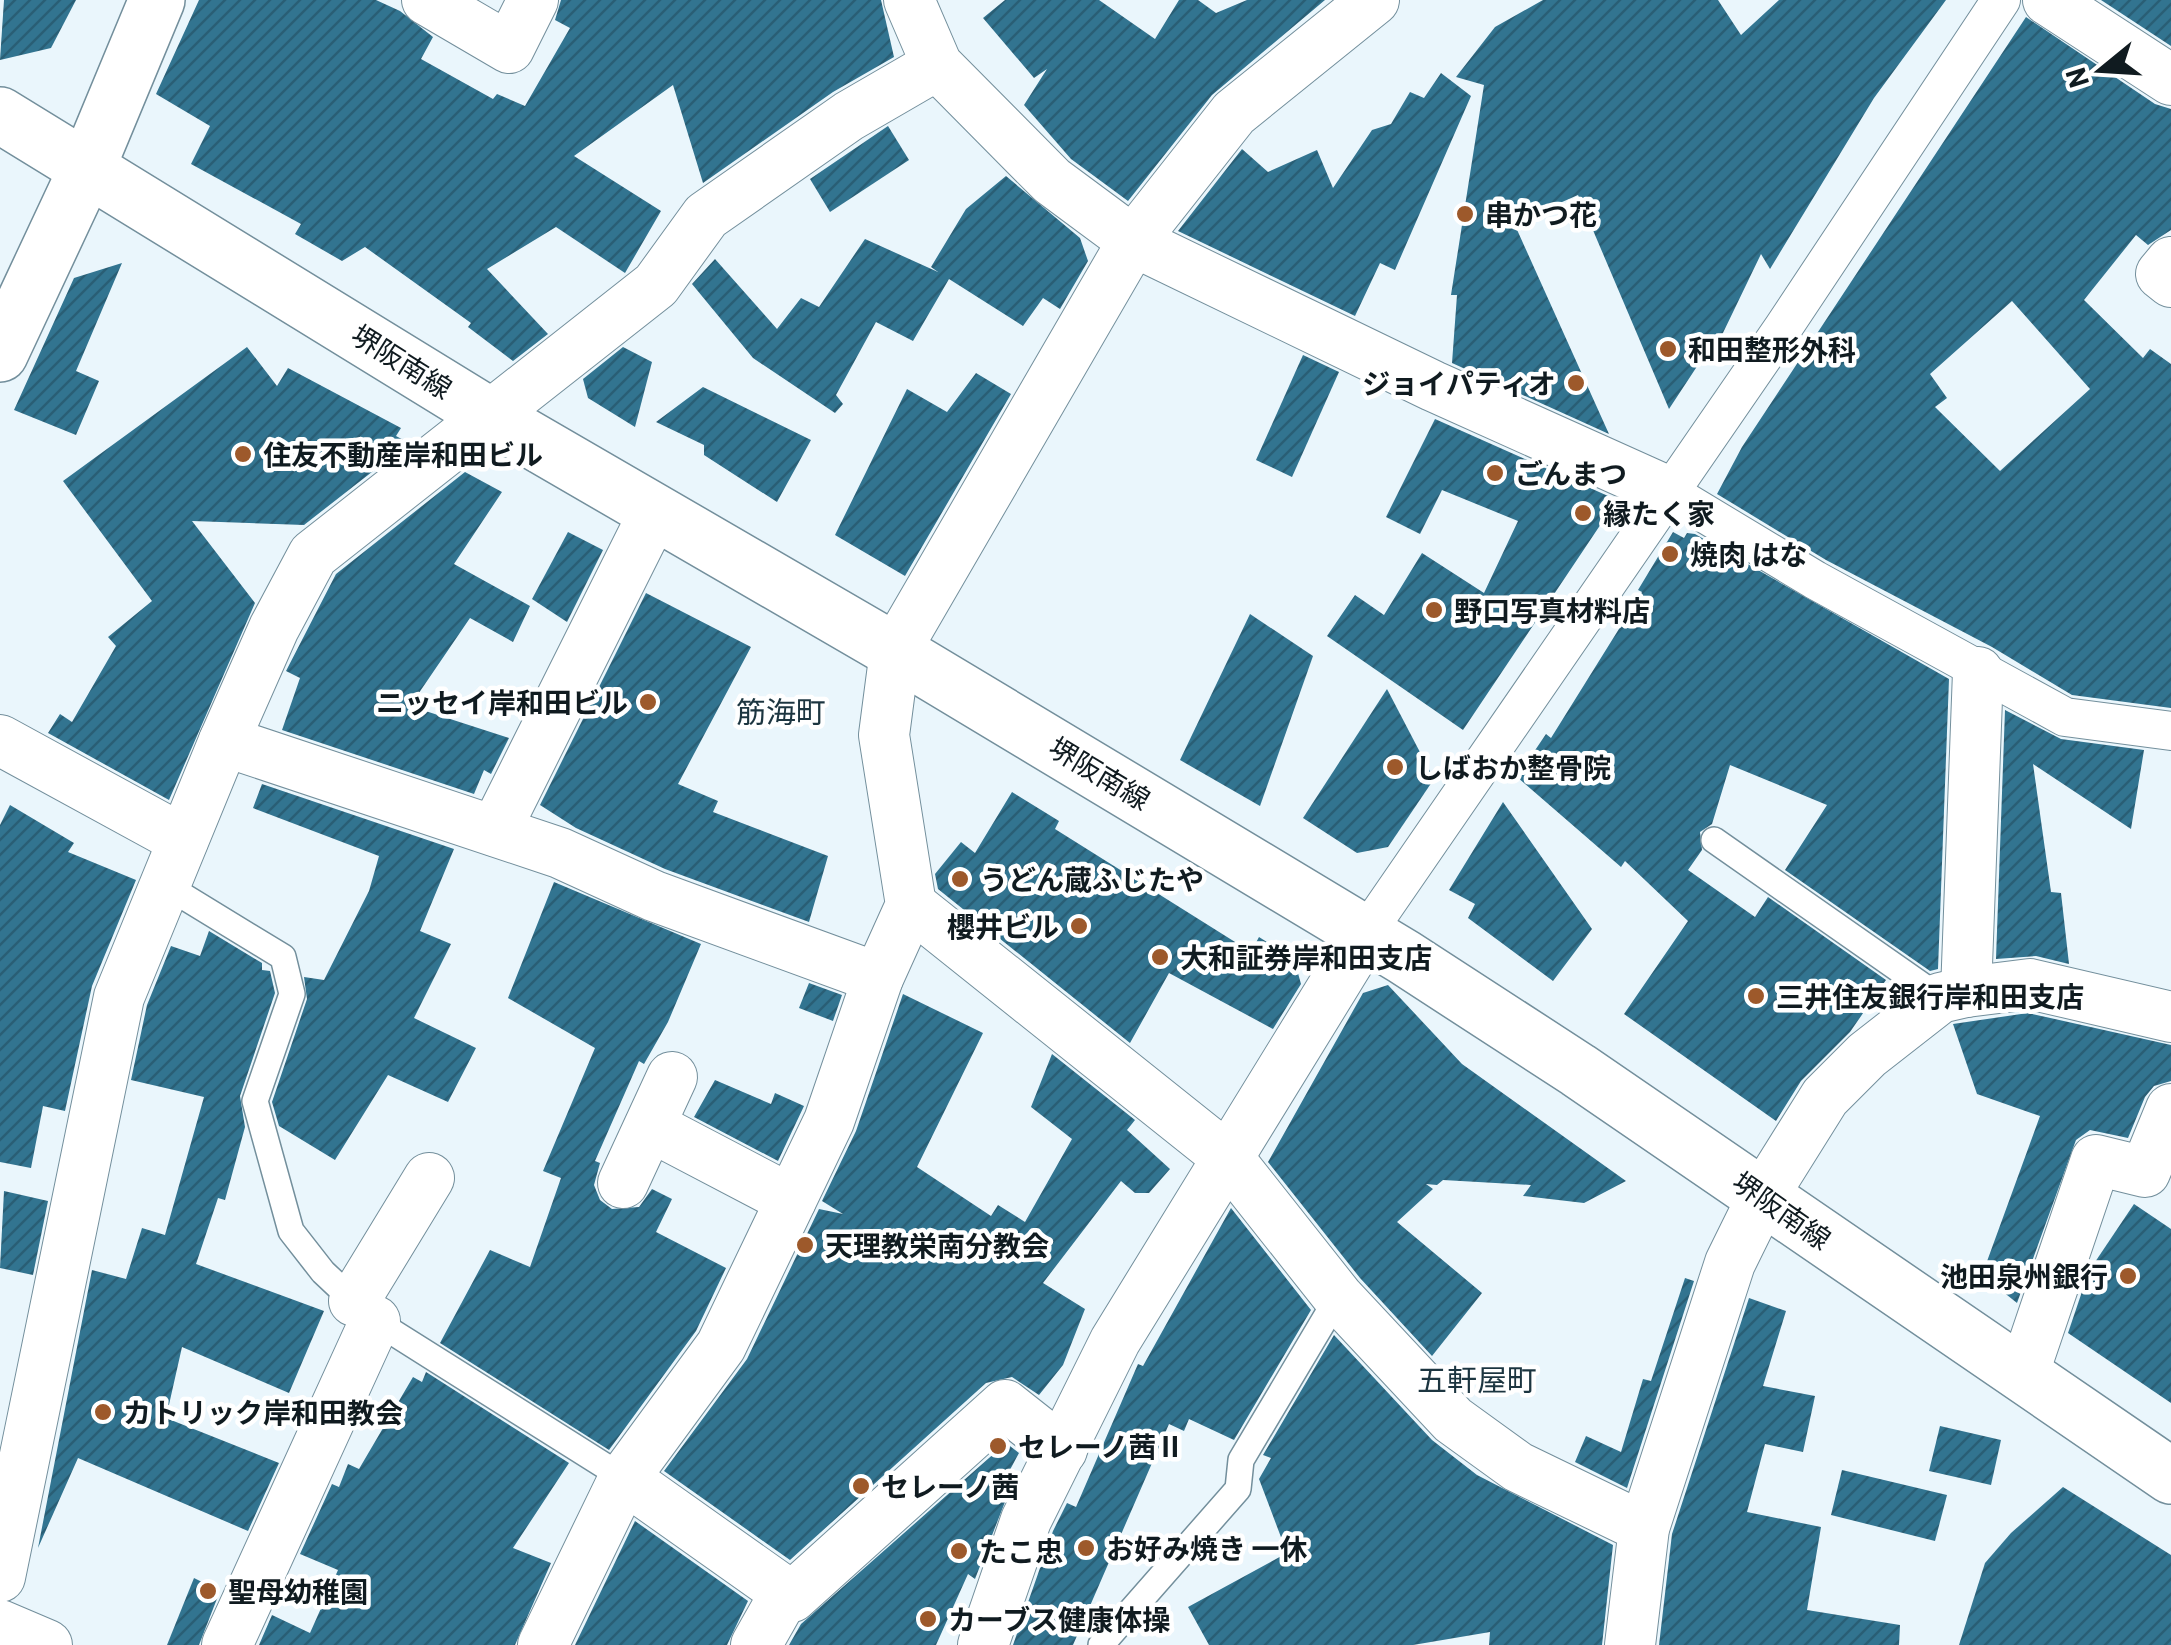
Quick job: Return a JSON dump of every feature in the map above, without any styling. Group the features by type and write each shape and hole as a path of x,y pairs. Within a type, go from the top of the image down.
{"main road":[{"path":"0,354 88,166 157,0"},
{"name":"堺阪南線","path":"0,116 88,166 490,416 895,651 1366,934 1578,1070 2171,1476"}],"street":[{"path":"427,0 508,48 533,0"},
{"path":"910,0 937,65 1052,181 1133,242 1433,386 1669,492 1978,672 2065,717 2171,731"},
{"path":"542,1645 624,1478 722,1346 829,1121 878,978 911,905 884,735 895,651 1133,242 1234,112 1374,0"},
{"path":"982,1645 1026,1520 1115,1341 1366,934 2000,0"},
{"path":"2048,0 2171,80"},
{"path":"0,1577 119,997 224,741 274,628 314,555 656,285 706,216 849,116 937,65"},
{"path":"2171,262 2162,274 2171,282"},
{"path":"495,831 655,512"},
{"path":"1953,995 1978,672"},
{"path":"0,740 174,863"},
{"path":"224,741 560,852 654,896 878,978"},
{"path":"911,905 1228,1158 1338,1296 1453,1420 1518,1467 1644,1528"},
{"path":"1630,1645 1644,1528 1730,1263 1763,1196 1825,1096 1867,1055 1953,995 2030,984 2171,1017"},
{"path":"623,1183 672,1077"},
{"path":"2022,1376 2096,1160 2145,1172 2171,1109"},
{"path":"650,1126 791,1200"},
{"path":"227,1645 365,1311 429,1178"},
{"path":"624,1478 792,1596 1006,1405 1062,1450"},
{"path":"756,1645 786,1592"}],"lane":[{"path":"1714,840 1953,995"},
{"path":"174,863 283,957 292,994 255,1101 290,1231 322,1272 365,1311 624,1478"},
{"path":"1101,1645 1238,1490 1240,1460 1338,1296"}],"building":[{"path":"4,0 76,0 51,48 0,60"},
{"path":"199,0 376,0 400,11 433,37 421,59 493,99 497,94 525,106 570,28 555,20 561,0 881,0 894,57 833,92 703,183 673,85 574,156 661,211 625,273 556,227 487,269 548,334 513,361 468,327 471,323 365,247 342,261 295,234 301,224 191,164 210,126 156,94"},
{"path":"1005,0 1099,0 1155,39 1179,0 1198,0 1216,13 1247,0 1325,0 1212,95 1128,201 1071,159 1024,105 1047,69 1034,78 983,18"},
{"path":"1543,0 1718,0 1741,35 1779,0 1946,0 1874,98 1770,269 1761,254 1721,337 1717,336 1669,409 1578,195 1514,223 1609,434 1452,363 1457,295 1451,295 1484,85 1456,77 1495,27"},
{"path":"2101,0 2171,0 2171,46"},
{"path":"2026,17 2155,104 2171,109 2171,230 2148,245 2136,235 2084,300 2143,358 2150,349 2171,364 2171,708 2072,695 1992,647 1826,560 1717,494 1742,447","holes":["2012,301 2090,389 2000,471 1935,407 1947,398 1930,374"]},
{"path":"1441,73 1471,96 1395,270 1380,263 1355,316 1178,231 1242,149 1268,172 1317,150 1333,188 1372,130 1391,124 1410,92 1424,98"},
{"path":"888,126 909,160 830,212 810,179"},
{"path":"1006,176 1080,238 1088,261 1060,309 1043,298 1023,326 949,279 913,341 876,322 836,395 843,404 835,413 753,358 692,284 715,259 777,329 801,298 819,307 865,239 938,272 931,267 966,209"},
{"path":"122,263 76,371 99,381 76,435 14,410 74,278"},
{"name":"住友不動産岸和田ビル","path":"247,347 277,386 288,368 401,428 396,436 409,443 304,525 192,521 255,603 169,800 48,733 60,714 72,722 116,646 108,637 152,601 63,481"},
{"path":"623,347 652,362 635,427 588,398 583,379"},
{"path":"1303,355 1339,372 1292,477 1256,460"},
{"path":"976,373 1011,394 905,576 835,535 907,389 947,412"},
{"path":"703,387 811,440 777,502 704,455 704,445 656,422"},
{"path":"1435,419 1617,500 1463,730 1327,636 1355,595 1384,615 1422,553 1484,593 1518,521 1442,490 1420,534 1386,517"},
{"path":"465,472 502,492 454,564 530,606 513,642 470,618 410,706 509,738 491,774 484,770 474,794 282,730 300,678 286,671 336,574"},
{"path":"568,532 603,550 567,622 532,599"},
{"path":"1673,532 1684,538 1687,533 1695,534 1949,679 1938,969 1930,971 1785,870 1827,805 1730,765 1712,824 1700,832 1702,850 1688,870 1755,917 1768,897 1886,980 1850,1032 1801,1081 1776,1121 1624,1014 1688,921 1625,861 1621,867 1517,777 1546,734 1551,738 1642,592 1638,590"},
{"name":"ニッセイ岸和田ビル","path":"646,593 751,647 678,784 718,801 713,812 828,856 809,922 665,869 576,828 540,805"},
{"path":"1250,614 1313,656 1260,806 1180,760"},
{"path":"1387,689 1434,779 1388,847 1357,853 1303,818"},
{"path":"2005,710 2061,739 2144,750 2131,829 2033,764 2051,892 2061,893 2069,964 2036,956 1996,959"},
{"path":"262,784 454,849 420,931 451,944 414,1018 476,1048 448,1102 388,1075 335,1160 279,1126 272,1102 307,999 304,977 324,980 369,891 379,856 253,808"},
{"path":"1012,792 1059,821 1055,829 1251,952 1259,937 1294,959 1301,984 1273,1029 1169,973 1130,1043 938,889 935,874 961,842 975,853"},
{"path":"1503,802 1592,929 1553,981 1468,918 1475,904 1449,890"},
{"path":"10,805 74,843 68,852 136,880 92,986 65,1111 43,1106 31,1168 0,1162 0,825"},
{"path":"554,882 701,944 668,1022 644,1064 639,1061 595,1161 600,1163 594,1185 600,1200 612,1209 639,1207 652,1189 672,1199 656,1232 726,1268 696,1331 609,1450 440,1343 490,1250 530,1267 561,1178 543,1171 595,1048 508,998"},
{"path":"209,931 262,963 262,970 270,971 275,993 240,1096 245,1127 225,1200 218,1198 196,1264 324,1311 289,1393 182,1347 166,1418 279,1463 248,1531 78,1458 38,1548 92,1270 126,1279 142,1228 165,1235 204,1097 131,1080 147,1005 171,946 200,956"},
{"path":"809,983 842,995 833,1021 799,1008"},
{"path":"1388,985 1462,1064 1626,1181 1584,1203 1523,1196 1531,1185 1443,1180 1437,1185 1426,1184 1433,1189 1397,1222 1482,1293 1432,1356 1360,1278 1268,1162 1363,993"},
{"path":"903,994 983,1033 917,1167 991,1216 998,1205 1025,1222 1072,1139 1031,1107 1052,1054 1135,1120 1127,1130 1170,1169 1149,1193 1135,1193 1121,1181 1043,1283 1085,1309 1063,1365 1039,1395 1012,1377 986,1383 790,1560 664,1471 747,1359 819,1209 843,1214 822,1201 856,1131"},
{"path":"2028,1013 2171,1045 2171,1081 2154,1086 2145,1097 2128,1138 2090,1130 2076,1140 2017,1303 1982,1275 2040,1116 1977,1094 1953,1024"},
{"path":"715,1080 771,1104 775,1093 804,1106 778,1161 694,1117"},
{"path":"4,1191 48,1201 33,1275 0,1268"},
{"name":"池田泉州銀行","path":"2134,1204 2171,1229 2171,1403 2068,1333 2089,1271"},
{"path":"1231,1208 1311,1310 1234,1440 1189,1419 1184,1431 1169,1424 1073,1645 1013,1645 1053,1531 1067,1503 1076,1507 1138,1364 1143,1366"},
{"path":"1685,1278 1694,1281 1627,1488 1575,1462 1586,1436 1621,1452 1643,1379 1651,1381"},
{"path":"1749,1298 1786,1311 1763,1386 1815,1396 1803,1452 1765,1444 1747,1512 1821,1527 1807,1610 1900,1625 1899,1645 1659,1645 1672,1534"},
{"path":"1334,1335 1432,1440 1477,1475 1613,1545 1602,1645 1489,1645 1490,1632 1413,1645 1209,1645 1188,1607 1287,1553 1259,1479 1271,1458 1263,1455"},
{"path":"426,1372 569,1463 513,1548 551,1563 515,1645 259,1645 272,1615 310,1633 338,1570 300,1554 332,1484 339,1487 348,1464 359,1469 413,1377 422,1382"},
{"path":"1940,1426 2001,1440 1991,1485 1929,1471"},
{"path":"1006,1443 1019,1453 1004,1481 1012,1484 975,1579 968,1574 936,1645 789,1645 801,1624"},
{"path":"1842,1470 1947,1495 1935,1541 1831,1515"},
{"path":"2063,1487 2171,1555 2171,1645 1959,1645 1985,1563 2011,1533"},
{"path":"635,1521 748,1601 727,1645 575,1645"},
{"path":"194,1578 220,1591 199,1645 167,1645"}],"place":[{"name":"串かつ花","path":"1465,214"},
{"name":"和田整形外科","path":"1668,349"},
{"name":"ジョイパティオ","path":"1576,383"},
{"name":"住友不動産岸和田ビル","path":"243,454"},
{"name":"ごんまつ","path":"1495,473"},
{"name":"縁たく家","path":"1583,513"},
{"name":"焼肉 はな","path":"1670,554"},
{"name":"野口写真材料店","path":"1434,610"},
{"name":"ニッセイ岸和田ビル","path":"648,702"},
{"name":"しばおか整骨院","path":"1395,767"},
{"name":"うどん蔵ふじたや","path":"960,879"},
{"name":"櫻井ビル","path":"1079,926"},
{"name":"大和証券岸和田支店","path":"1160,957"},
{"name":"三井住友銀行岸和田支店","path":"1756,996"},
{"name":"天理教栄南分教会","path":"805,1245"},
{"name":"池田泉州銀行","path":"2128,1276"},
{"name":"カトリック岸和田教会","path":"103,1412"},
{"name":"セレーノ茜Ⅱ","path":"998,1446"},
{"name":"セレーノ茜","path":"861,1486"},
{"name":"お好み焼き 一休","path":"1086,1548"},
{"name":"たこ忠","path":"959,1551"},
{"name":"聖母幼稚園","path":"208,1591"},
{"name":"カーブス健康体操","path":"928,1619"}],"district":[{"name":"筋海町","path":"781,711"},
{"name":"五軒屋町","path":"1477,1379"}]}
